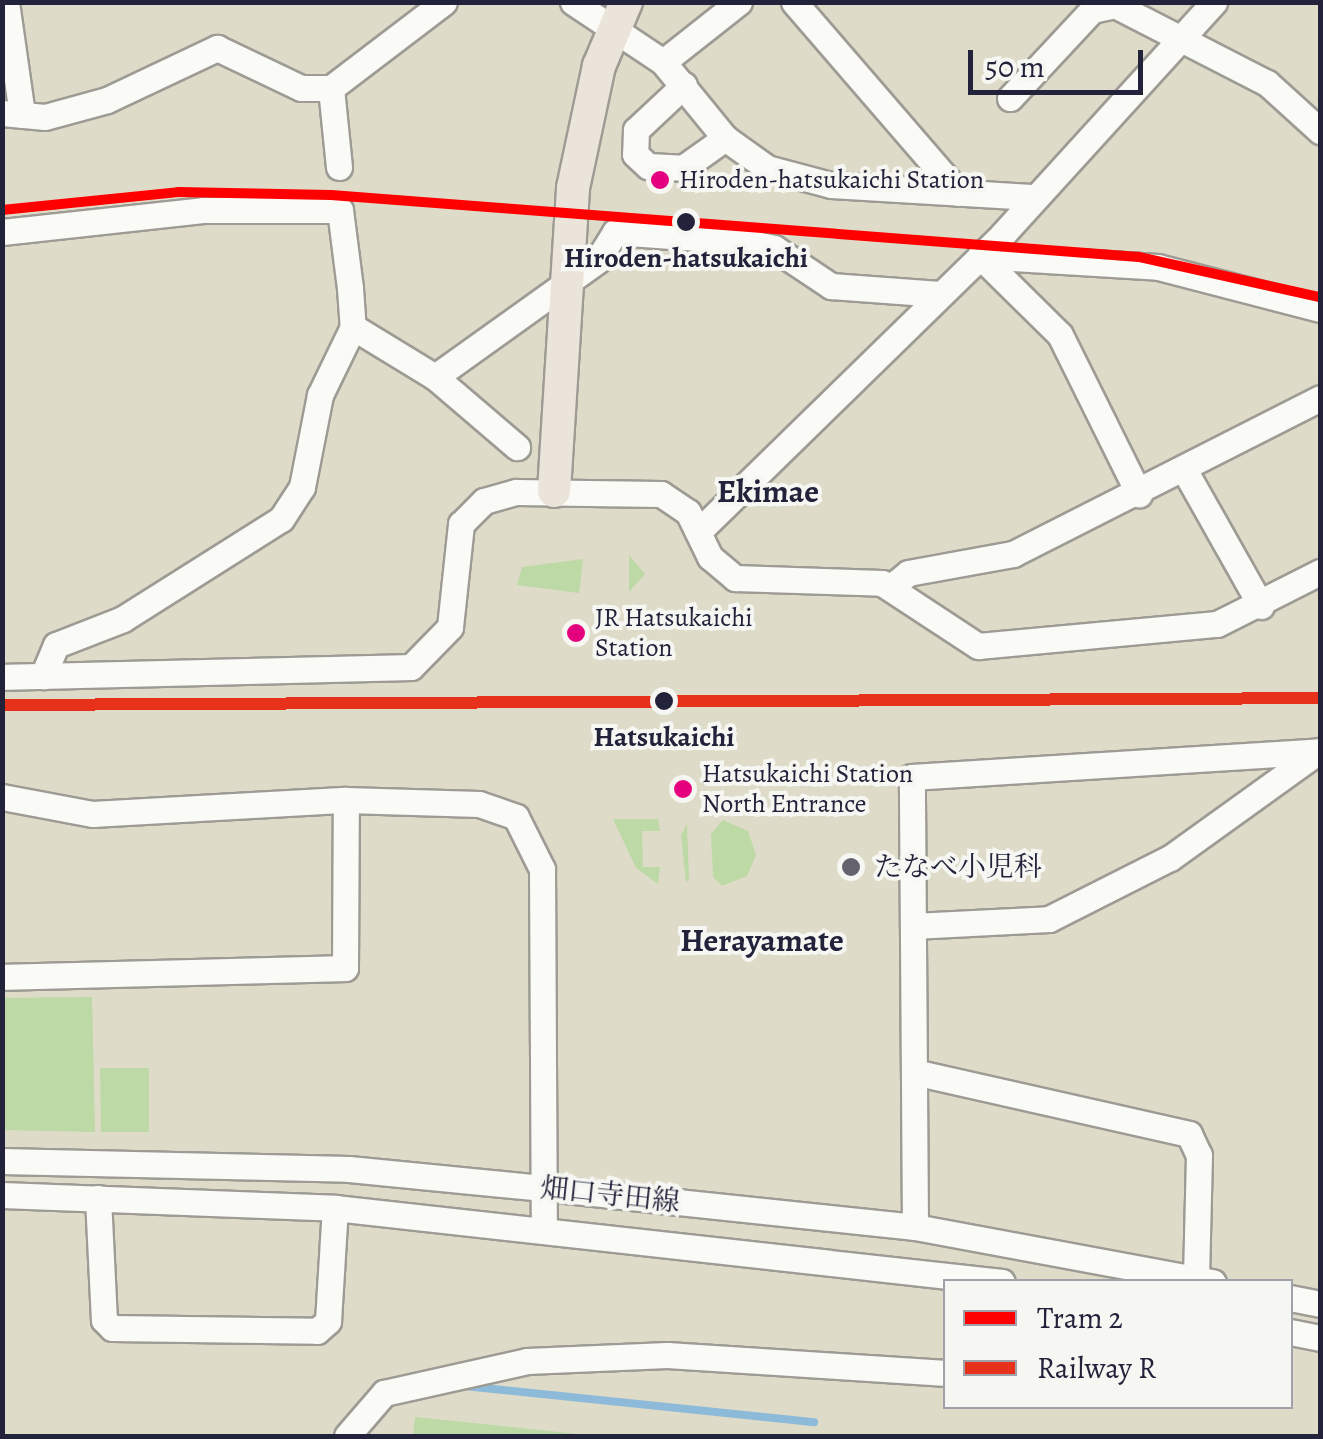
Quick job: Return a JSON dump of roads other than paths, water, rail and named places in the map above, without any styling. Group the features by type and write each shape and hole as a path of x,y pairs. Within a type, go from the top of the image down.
{"main road":[{"path":"554,492 579,147 620,16"}],"street":[{"path":"6,2 12,114 107,100 217,48 300,88 331,88 444,2"},
{"path":"574,2 620,16 684,85 725,138 792,179 1036,198"},
{"path":"663,62 739,2"},
{"path":"794,2 959,193"},
{"path":"699,531 980,256 1183,43 1214,2"},
{"path":"1010,98 1102,5 1266,83 1320,131"},
{"path":"684,85 636,130 635,154 648,166 684,168 725,138"},
{"path":"331,88 339,167"},
{"path":"2,232 202,210 340,210 353,327 320,395 302,487 281,519 122,619 56,645 43,676"},
{"path":"435,377 566,286 615,232 740,241 774,248 831,286 940,294"},
{"path":"980,256 1158,267 1320,309"},
{"path":"980,256 1060,336 1139,494"},
{"path":"353,327 435,377 517,448"},
{"path":"890,586 908,573 1013,554 1185,471 1320,398"},
{"path":"1185,471 1262,606"},
{"path":"2,678 411,667 450,628 454,545 468,515 504,493 661,494 699,531 717,566 745,581 890,586 978,646 1217,624 1262,606 1320,572"},
{"path":"913,926 1049,919 1170,858 1320,751"},
{"path":"915,1227 912,777 1320,751"},
{"path":"2,798 92,814 346,800 499,808 540,849 544,1228"},
{"path":"2,978 345,968 346,800"},
{"path":"914,1072 1188,1134 1199,1156 1202,1279"},
{"name":"畑口寺田線","path":"2,1161 349,1169 544,1188 915,1227 1197,1279"},
{"path":"2,1195 334,1208 544,1228 977,1279"},
{"path":"98,1198 104,1320 112,1328 316,1331 328,1320 334,1208"},
{"path":"1293,1299 1320,1304"},
{"path":"1293,1333 1320,1338"},
{"path":"347,1436 384,1393 527,1361 667,1355 943,1373"}],"waterway":[{"path":"464,1386 814,1422"}],"tram line":[{"name":"2","path":"2,210 178,192 331,195 1139,257 1320,297"}],"rail line":[{"name":"R","path":"2,705 1320,698"}],"place":[{"name":"Hiroden-hatsukaichi Station","path":"660,180"},
{"name":"Hiroden-hatsukaichi","path":"686,222"},
{"name":"JR Hatsukaichi Station","path":"576,633"},
{"name":"Hatsukaichi","path":"664,701"},
{"name":"Hatsukaichi Station North Entrance","path":"683,789"},
{"name":"たなべ小児科","path":"851,867"}],"district":[{"name":"Ekimae","path":"768,491"},
{"name":"Herayamate","path":"762,940"}]}
